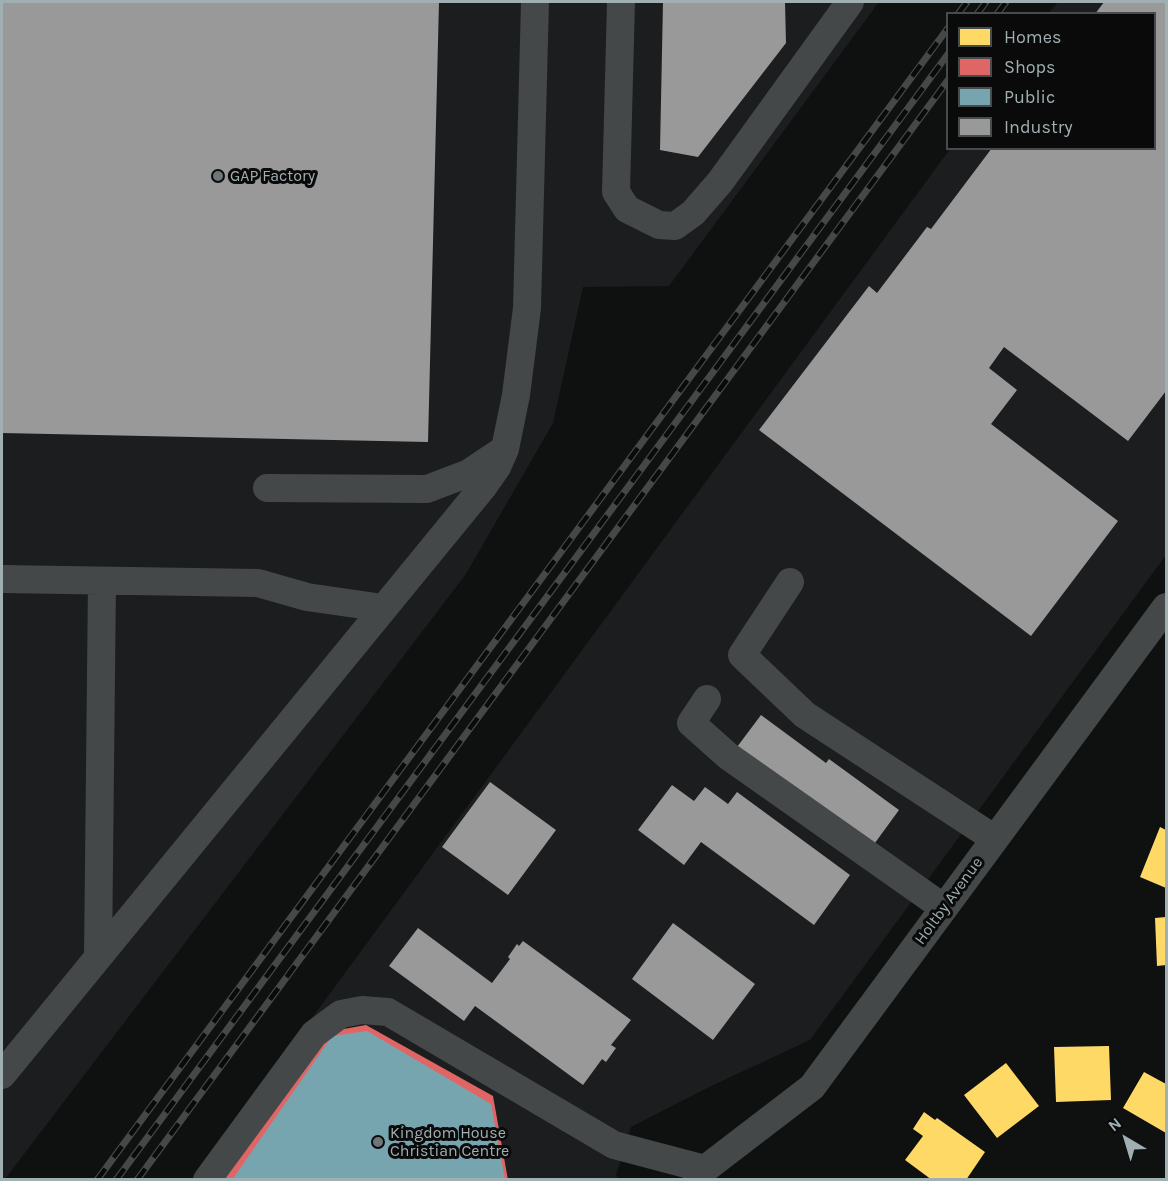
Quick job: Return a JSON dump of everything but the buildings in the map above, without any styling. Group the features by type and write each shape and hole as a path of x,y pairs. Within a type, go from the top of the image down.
{"street":[{"path":"2,1075 497,467 505,449 516,395 527,308 535,2"},
{"path":"621,2 616,192 627,209 659,225 675,226 693,213 720,182 850,2"},
{"path":"267,488 427,489 469,473 505,449"},
{"path":"2,579 258,583 307,597 383,608"},
{"path":"98,957 102,581"},
{"path":"790,582 742,655 805,715 995,839"},
{"name":"Holtby Avenue","path":"701,1174 812,1087 1167,607"},
{"path":"707,699 691,723 728,756 944,908"},
{"path":"207,1179 314,1034 341,1014 362,1010 388,1012 614,1145 701,1174"}],"shaded area":[{"path":"2,2 879,2 669,286 583,287 553,423 466,574 2,1180"},
{"path":"1058,2 1166,2 1166,555 810,1040 707,1088 631,1127 616,1175 618,1179 193,1180 949,150 1156,150 1156,12 1050,12"}],"railway":[{"path":"960,12 967,2"},
{"path":"978,12 986,2"},
{"path":"998,12 1006,2"},
{"path":"97,1180 946,31"},
{"path":"116,1180 946,57"},
{"path":"137,1180 946,83"}],"place":[{"name":"GAP Factory","path":"218,176"},
{"name":"Kingdom House Christian Centre","path":"378,1142"}]}
